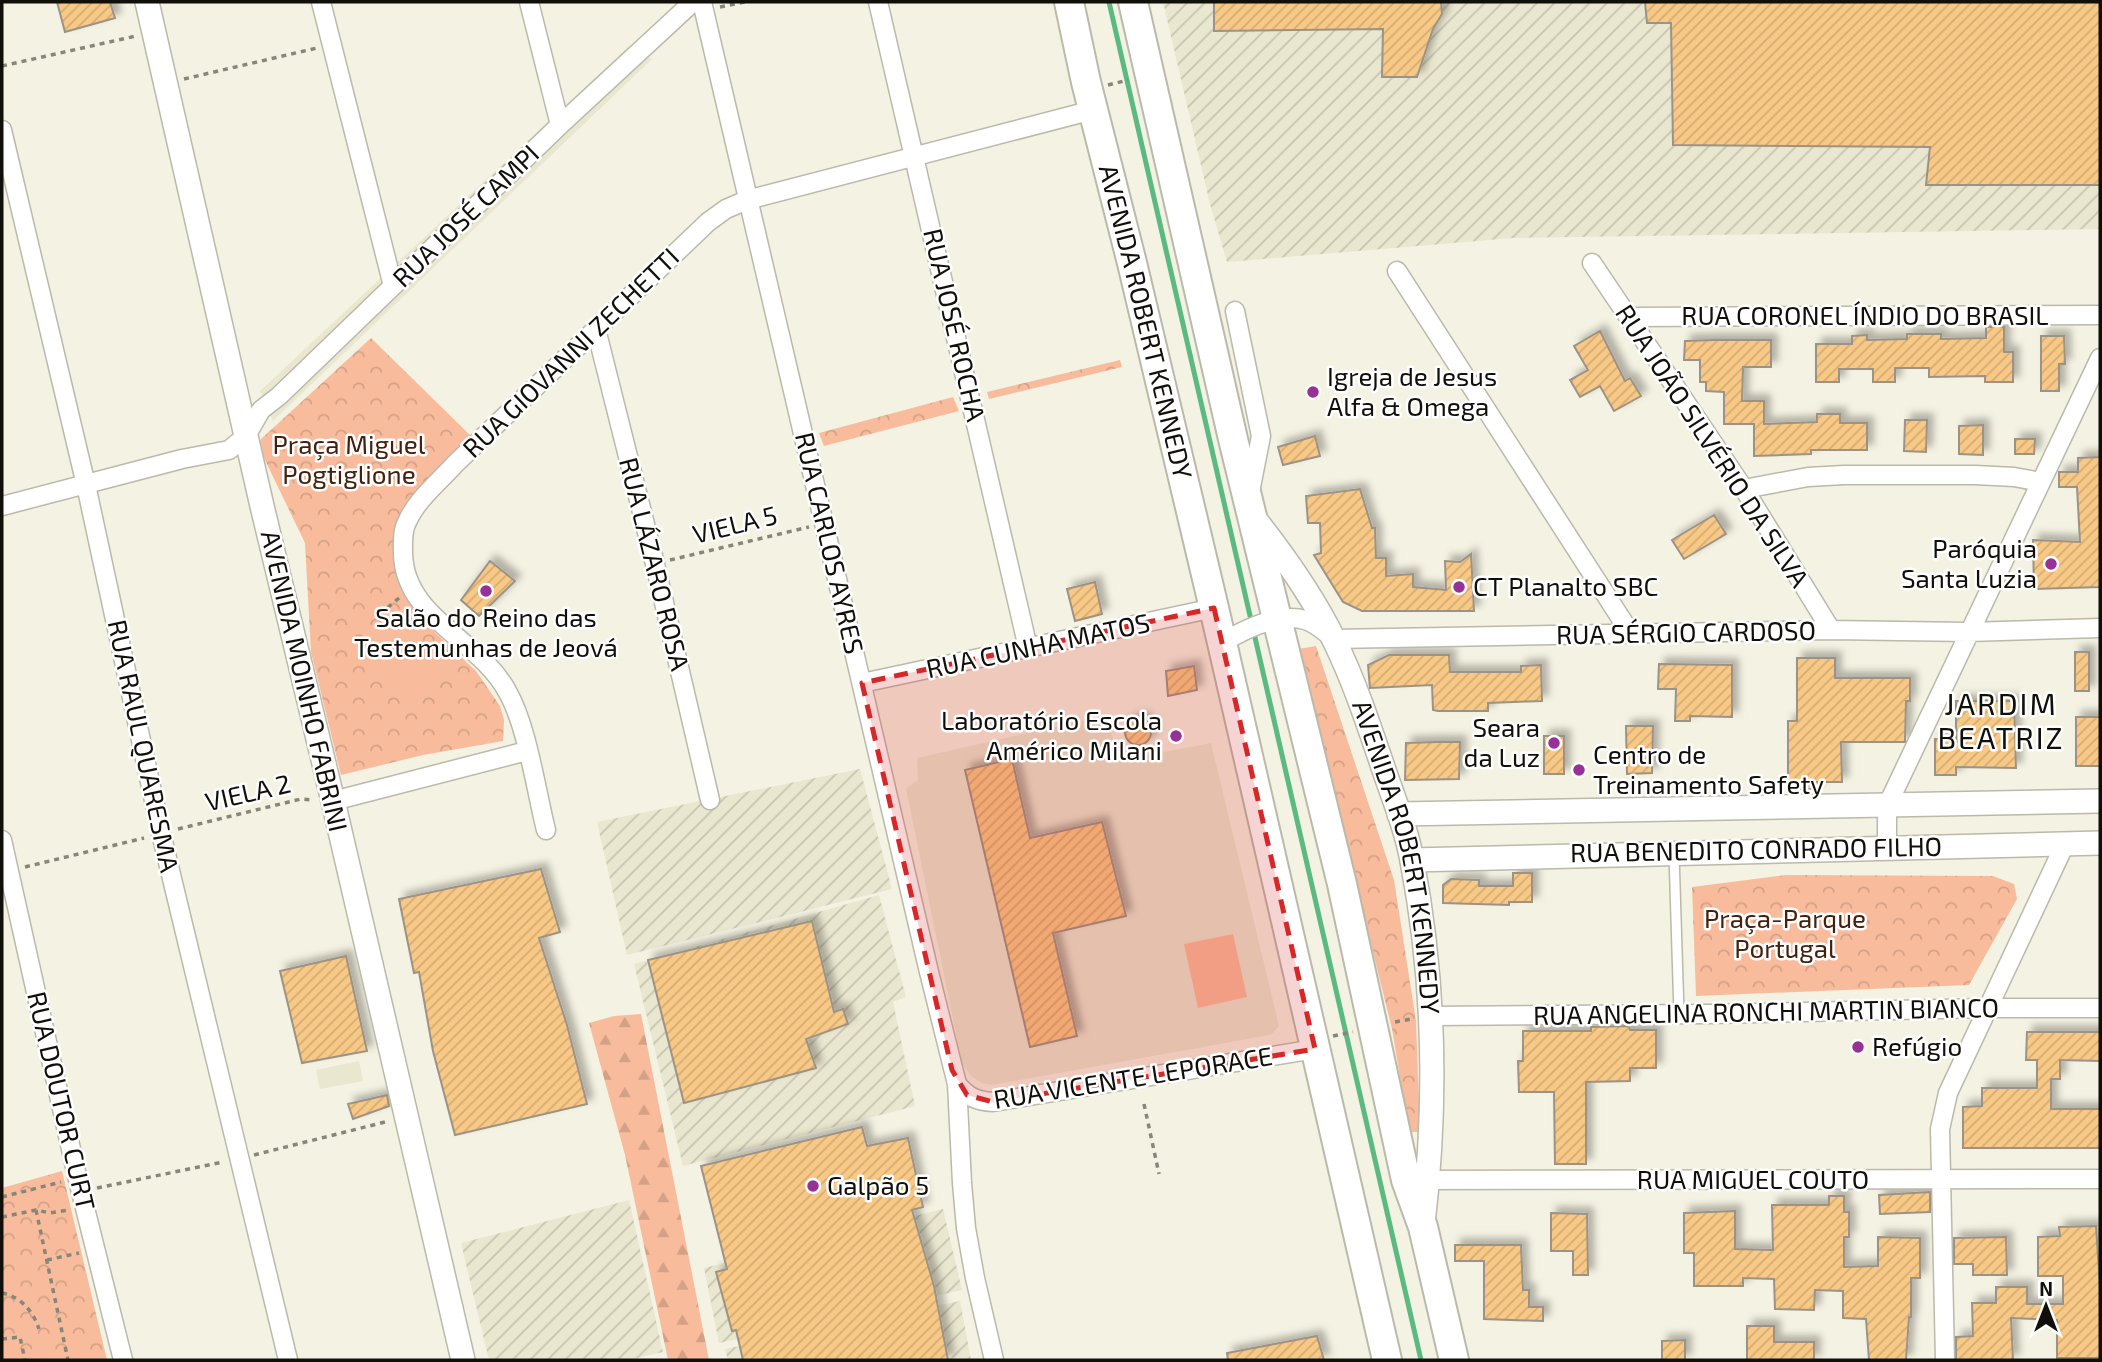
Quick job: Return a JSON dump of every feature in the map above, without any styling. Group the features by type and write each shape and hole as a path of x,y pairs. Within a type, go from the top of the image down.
{"main road":[{"name":"AVENIDA ROBERT KENNEDY","path":"1069,2 1214,608 1226,641 1321,1043 1387,1360"},
{"name":"AVENIDA ROBERT KENNEDY","path":"1133,2 1251,508 1271,622 1342,884 1367,1028 1417,1180 1423,1227 1454,1360"}],"street":[{"name":"AVENIDA MOINHO FABRINI","path":"147,2 463,1360"},
{"path":"321,2 393,286"},
{"path":"529,2 561,125"},
{"name":"RUA JOSÉ ROCHA","path":"878,2 1028,648"},
{"name":"RUA JOSÉ CAMPI","path":"246,436 261,410 279,396 561,125 700,6"},
{"name":"RUA CARLOS AYRES","path":"700,6 957,1084 967,1228 975,1278 994,1360"},
{"name":"RUA GIOVANNI ZECHETTI","path":"546,830 518,717 508,691 492,668 427,611 418,599 406,572 403,541 406,523 417,505 465,454 708,222 726,209 747,200 1093,110"},
{"name":"RUA RAUL QUARESMA","path":"2,130 86,485 161,833 288,1360"},
{"name":"RUA JOÃO SILVÉRIO DA SILVA","path":"1591,262 1744,489 1831,631"},
{"path":"1397,271 1631,634"},
{"name":"AVENIDA ROBERT KENNEDY","path":"1235,311 1261,436 1251,508 1284,556 1334,639 1364,711 1412,860 1431,1016 1433,1097 1417,1180"},
{"name":"RUA CORONEL ÍNDIO DO BRASIL","path":"1629,317 2100,316"},
{"name":"RUA LÁZARO ROSA","path":"596,329 656,564 710,800"},
{"path":"1887,848 1887,806 2100,358"},
{"path":"2,506 182,459 229,450 246,436"},
{"path":"1744,489 1808,477 1844,475 2001,476 2041,482"},
{"name":"RUA CUNHA MATOS","path":"862,683 1214,608"},
{"path":"1226,641 1271,622 1292,618 1316,625 1334,639"},
{"name":"RUA SÉRGIO CARDOSO","path":"1334,639 1831,631 1968,632 2100,628"},
{"path":"333,801 527,751"},
{"name":"RUA BENEDITO CONRADO FILHO","path":"1399,814 2100,802"},
{"name":"RUA DOUTOR CURT","path":"2,840 77,1177 123,1360"},
{"name":"RUA BENEDITO CONRADO FILHO","path":"1412,860 2100,843"},
{"path":"1945,1360 1940,1129 1943,1109 1986,1008 2064,844"},
{"name":"RUA ANGELINA RONCHI MARTIN BIANCO","path":"1431,1016 2100,1008"},
{"name":"RUA VICENTE LEPORACE","path":"957,1084 967,1095 978,1101 993,1102 1321,1043"},
{"name":"RUA MIGUEL COUTO","path":"1417,1180 2100,1179"}],"lane":[{"path":"1674,852 1678,1014"}],"path":[{"path":"700,6 719,7 745,2"},
{"path":"2,66 154,32"},
{"path":"165,83 331,44"},
{"path":"1106,85 1134,79"},
{"name":"VIELA 5","path":"656,564 824,523"},
{"path":"380,614 406,592"},
{"name":"VIELA 2","path":"9,871 301,799 333,801"},
{"path":"1321,1043 1367,1028 1431,1016"},
{"path":"1143,1104 1158,1174"},
{"path":"2,1197 69,1180"},
{"path":"2,1217 36,1210 50,1213 74,1209"},
{"path":"36,1210 68,1360"},
{"path":"47,1260 85,1252"},
{"path":"2,1293 27,1307 39,1329"},
{"path":"2,1339 20,1337 25,1360"}],"highlighted area":[{"path":"1214,608 1315,1049 993,1102 967,1095 952,1070 862,683"}],"shaded area":[{"path":"1163,2 2100,2 2100,229 1513,238 1227,262 1210,204"},
{"path":"629,46 652,59 273,421 260,391"},
{"path":"1108,715 1117,761 1211,743 1279,1026 1272,1034 1264,1036 992,1085 982,1083 971,1076 962,1063 906,788 918,780 917,758"},
{"path":"860,769 892,889 627,955 597,822"},
{"path":"879,895 906,997 893,1002 915,1106 683,1166 634,964"},
{"path":"359,1061 363,1081 320,1089 316,1070"},
{"path":"629,1200 663,1352 629,1360 489,1360 461,1243"},
{"path":"943,1209 962,1290 719,1343 704,1268"},
{"path":"960,1301 971,1360 728,1360 725,1349"}],"green space":[{"name":"Praça Miguel Pogtiglione","path":"371,338 471,436 403,509 395,564 398,581 420,618 476,671 500,706 504,720 503,741 423,755 341,775 311,652 305,543 264,458 260,440"},
{"path":"1120,360 1122,367 989,399 987,392"},
{"path":"953,397 959,411 824,446 819,433"},
{"path":"384,620 447,671 416,709 353,657"},
{"path":"1316,646 1394,880 1416,1021 1420,1132 1409,1132 1392,1029 1298,649"},
{"name":"Praça-Parque Portugal","path":"1786,875 1993,876 2014,884 2017,899 1969,985 1696,996 1692,887"},
{"path":"1233,934 1247,997 1198,1008 1184,944"},
{"path":"641,1014 709,1360 668,1360 625,1155 589,1023 614,1016"},
{"path":"62,1171 107,1360 2,1360 2,1188"}],"building":[{"path":"57,2 110,2 115,18 65,32"},
{"path":"1214,2 1441,2 1442,14 1433,29 1417,77 1382,77 1383,29 1214,31"},
{"path":"1645,2 2100,2 2100,185 1926,185 1930,147 1673,145 1671,23 1647,23"},
{"path":"1986,327 2004,327 2004,352 2013,352 2013,382 1985,382 1985,376 1929,377 1929,368 1895,368 1895,382 1873,382 1873,369 1839,369 1839,382 1816,382 1816,344 1852,344 1852,336 1867,335 1867,340 1907,339 1907,334 1941,334 1941,339 1986,338"},
{"path":"1600,331 1625,381 1630,378 1641,396 1614,411 1600,386 1580,397 1570,380 1588,370 1574,346"},
{"path":"2041,336 2064,336 2065,364 2059,364 2059,391 2041,391"},
{"path":"1771,340 1771,367 1743,367 1742,401 1764,401 1764,424 1817,422 1817,414 1840,414 1840,423 1867,423 1867,450 1811,450 1811,454 1754,456 1754,424 1724,424 1724,392 1706,391 1706,382 1700,382 1700,360 1684,360 1685,341"},
{"path":"1905,420 1927,420 1926,452 1904,451"},
{"path":"1983,425 1983,455 1959,454 1959,426"},
{"path":"1315,436 1320,456 1283,465 1278,447"},
{"path":"2015,439 2035,439 2034,454 2015,454"},
{"path":"2100,457 2100,587 2034,589 2033,540 2080,542 2077,487 2059,487 2059,472 2078,472 2078,458"},
{"path":"1360,489 1372,528 1375,528 1376,558 1386,558 1386,576 1413,574 1413,587 1446,590 1445,561 1460,562 1471,554 1474,611 1362,611 1343,602 1314,555 1321,553 1320,523 1308,523 1306,496"},
{"path":"1714,515 1726,534 1684,559 1672,540"},
{"name":"Salão do Reino das Testemunhas de Jeová","path":"490,561 515,581 479,616 461,600"},
{"path":"1095,582 1102,614 1075,621 1067,589"},
{"path":"2075,652 2089,652 2089,691 2075,691"},
{"path":"1389,655 1449,655 1450,672 1521,672 1521,666 1541,665 1542,701 1488,703 1488,711 1433,710 1432,685 1370,688 1368,665"},
{"path":"1797,658 1835,658 1835,678 1910,678 1910,701 1906,701 1905,742 1841,742 1842,782 1817,782 1817,789 1788,789 1788,721 1797,721"},
{"path":"1659,664 1732,665 1732,717 1690,716 1690,721 1675,721 1676,689 1658,689"},
{"path":"1194,666 1197,690 1168,696 1166,671"},
{"path":"1956,701 2014,701 2016,768 1956,767 1956,775 1935,775 1935,739 1956,739"},
{"path":"2076,717 2100,717 2100,766 2076,766"},
{"path":"1138,719 1147,723 1151,732 1147,741 1138,745 1129,741 1125,732 1129,723"},
{"path":"1626,726 1653,726 1652,773 1627,774"},
{"name":"Seara da Luz","path":"1544,736 1564,736 1564,774 1544,774"},
{"path":"1460,742 1459,779 1405,780 1406,743"},
{"path":"1012,759 1030,838 1102,822 1126,916 1053,933 1077,1036 1030,1047 965,770"},
{"path":"541,869 560,932 539,938 567,1025 587,1104 455,1135 433,1051 419,972 414,973 399,899"},
{"path":"1513,873 1532,873 1532,902 1509,902 1509,905 1443,903 1443,885 1451,879 1479,880 1479,886 1513,886"},
{"path":"812,921 834,1012 843,1009 848,1024 806,1039 816,1068 684,1103 648,960"},
{"path":"346,956 367,1051 302,1063 280,971"},
{"path":"1629,1026 1630,1030 1656,1030 1656,1068 1630,1068 1630,1081 1586,1082 1586,1164 1555,1164 1554,1092 1519,1092 1518,1061 1523,1061 1523,1031 1591,1031 1591,1027"},
{"path":"2027,1032 2100,1032 2100,1061 2060,1060 2060,1079 2051,1079 2051,1109 2100,1109 2100,1148 1963,1148 1963,1107 1982,1106 1982,1088 2037,1088 2037,1060 2026,1060"},
{"path":"387,1095 389,1106 353,1119 348,1104"},
{"path":"862,1127 867,1146 908,1138 923,1207 912,1210 934,1286 948,1360 743,1360 736,1330 732,1331 716,1272 727,1269 701,1166"},
{"path":"1930,1192 1930,1212 1880,1214 1879,1195"},
{"path":"1829,1196 1844,1196 1844,1212 1849,1212 1849,1237 1844,1237 1844,1267 1878,1266 1878,1237 1920,1238 1920,1278 1911,1278 1911,1317 1906,1360 1869,1360 1866,1319 1843,1318 1843,1291 1815,1290 1814,1310 1775,1309 1774,1279 1743,1278 1743,1286 1694,1286 1694,1253 1684,1253 1684,1213 1735,1211 1735,1249 1773,1250 1772,1205 1829,1205"},
{"path":"1551,1213 1587,1214 1588,1275 1573,1275 1573,1251 1551,1251"},
{"path":"2096,1226 2100,1287 2100,1358 2057,1358 2057,1320 2011,1318 2013,1360 1956,1360 1956,1337 1973,1336 1972,1303 1996,1303 1996,1287 2027,1287 2027,1304 2063,1304 2063,1276 2038,1276 2038,1237 2060,1236 2059,1227"},
{"path":"2006,1237 2007,1275 1973,1275 1973,1264 1954,1264 1954,1238"},
{"path":"1455,1245 1521,1245 1523,1290 1529,1290 1529,1307 1543,1307 1543,1321 1484,1319 1484,1261 1455,1261"},
{"path":"1747,1326 1774,1326 1774,1342 1814,1342 1814,1360 1747,1360"},
{"path":"1317,1336 1324,1360 1228,1360 1227,1353"},
{"path":"1685,1340 1685,1360 1662,1360 1662,1341"}],"waterway":[{"path":"1109,2 1421,1360"}],"place":[{"name":"Igreja de Jesus Alfa & Omega","path":"1313,392"},
{"name":"Paróquia Santa Luzia","path":"2051,564"},
{"name":"CT Planalto SBC","path":"1459,587"},
{"name":"Salão do Reino das Testemunhas de Jeová","path":"486,591"},
{"name":"Laboratório Escola Américo Milani","path":"1176,736"},
{"name":"Seara da Luz","path":"1554,743"},
{"name":"Centro de Treinamento Safety","path":"1579,770"},
{"name":"Refúgio","path":"1858,1047"},
{"name":"Galpão 5","path":"813,1186"}],"district":[{"name":"JARDIM BEATRIZ","path":"2001,722"}]}
